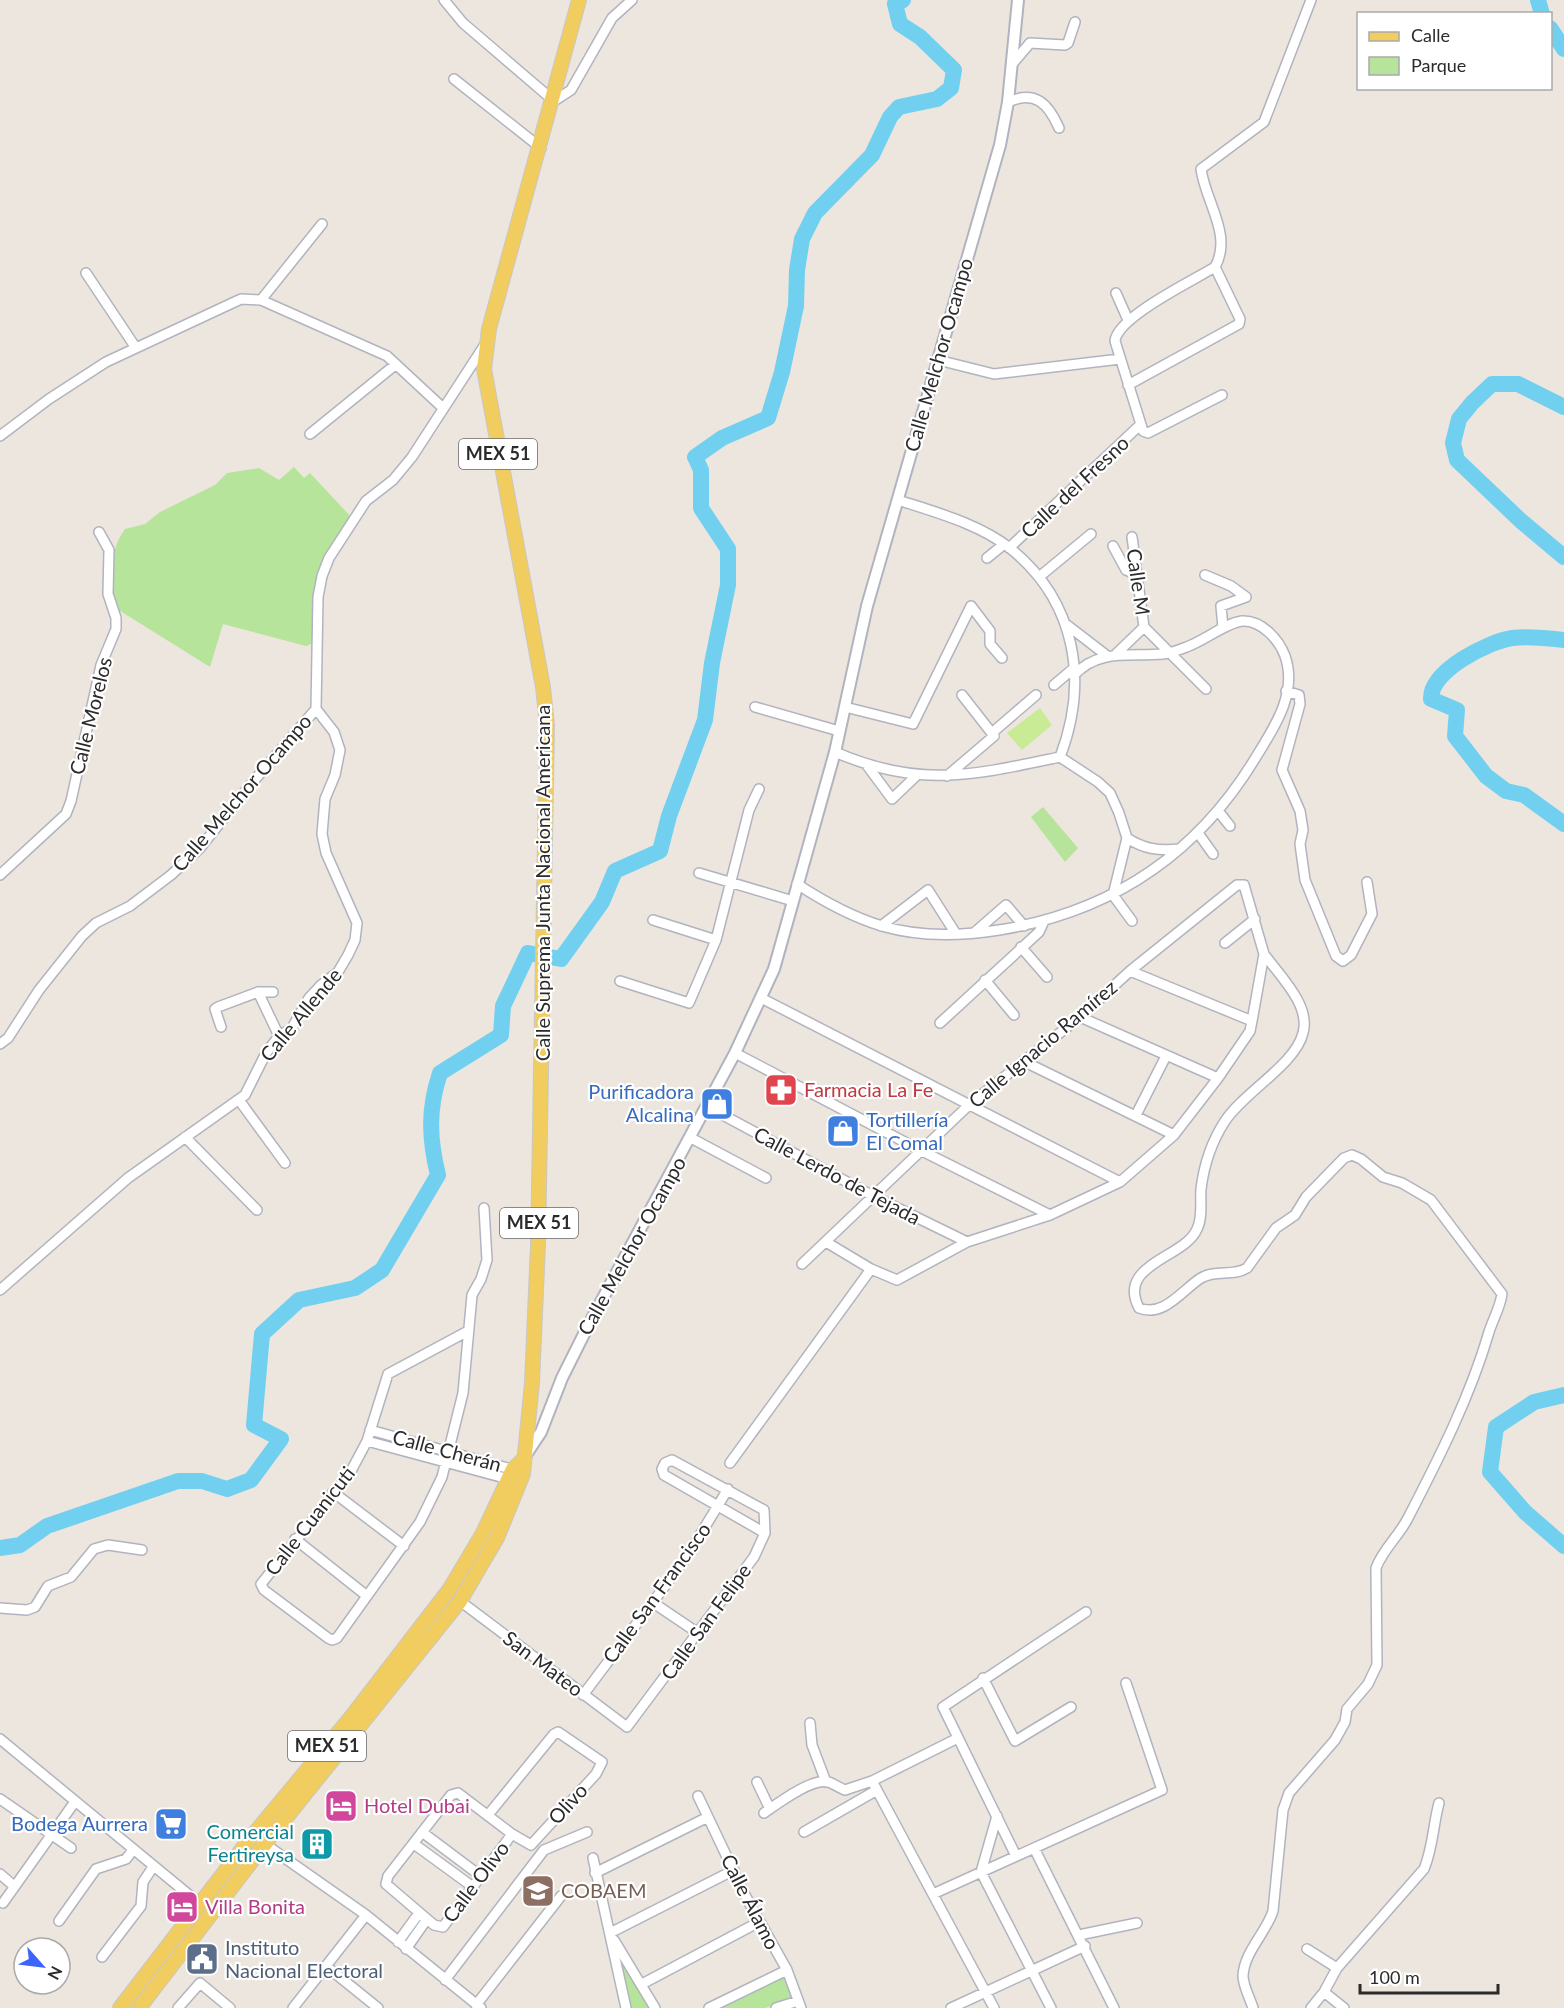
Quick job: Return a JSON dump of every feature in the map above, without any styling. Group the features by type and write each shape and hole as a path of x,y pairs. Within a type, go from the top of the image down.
{"main road":[{"name":"Calle Suprema Junta Nacional Americana","path":"139,2008 265,1844 460,1601 496,1538 519,1470 532,1383 538,1245 547,725 544,697 486,392 484,369 486,343 554,101 579,0"},
{"name":"Calle Suprema Junta Nacional Americana","path":"120,2008 253,1835 352,1716 449,1590 519,1470"}],"street":[{"path":"444,0 463,23 554,101 571,90 612,18 632,0"},
{"name":"Calle Melchor Ocampo","path":"519,1470 541,1432 562,1378 589,1324 708,1107 774,969 835,752 867,606 1000,145 1013,63 1018,0"},
{"path":"1222,395 1148,433 1143,431 1120,359 1116,333 1128,320 1215,267 1220,258 1221,232 1201,169 1264,122 1311,0"},
{"path":"1013,63 1030,43 1065,45 1068,43 1075,22"},
{"path":"454,79 541,148"},
{"path":"1008,102 1023,96 1038,100 1047,107 1059,128"},
{"path":"261,300 322,224"},
{"path":"1128,385 1239,324 1240,319 1215,267"},
{"path":"86,273 136,348"},
{"path":"1116,293 1128,320"},
{"path":"0,436 49,399 106,362 241,299 261,300 378,352 443,408"},
{"name":"Calle Melchor Ocampo","path":"0,1044 8,1038 39,990 82,936 96,923 130,906 171,875 200,848 251,784 316,709 318,597 322,576 329,558 366,501 393,480 406,465 486,343"},
{"path":"938,360 994,374 1120,359"},
{"path":"310,434 395,365"},
{"name":"Calle del Fresno","path":"987,558 1006,547 1140,425"},
{"path":"898,500 938,512 1006,547 1039,577 1058,605 1067,625 1074,671 1075,705 1060,757"},
{"name":"Calle Morelos","path":"0,875 66,814 71,801 101,665 116,629 116,618 108,594 109,550 99,532"},
{"path":"1039,577 1091,534"},
{"name":"Calle M","path":"1132,537 1144,627 1206,689"},
{"path":"1113,546 1126,570 1137,575"},
{"path":"1205,575 1231,586 1246,597 1221,606 1223,628"},
{"path":"845,707 913,724 971,606 990,631 990,644 998,654"},
{"path":"797,884 820,899 881,926 911,932 956,934 973,934 1024,926 1067,915 1113,895 1179,849 1219,812 1274,731 1286,691 1286,661 1274,637 1252,623 1242,621 1223,628 1208,639 1171,652 1111,655 1091,661 1054,685"},
{"path":"1067,625 1111,655"},
{"path":"1111,655 1144,627"},
{"path":"1286,691 1299,695 1300,704 1282,770 1300,811 1303,830 1300,844 1305,880 1336,956 1343,961 1351,954 1372,914 1367,882"},
{"path":"946,777 994,736 962,695"},
{"path":"993,732 1036,695"},
{"path":"755,707 840,731"},
{"name":"Calle Allende","path":"0,1290 128,1178 239,1100 252,1086 261,1062 279,1036 298,1020 306,1003 321,985 338,972 355,940 357,923 326,853 322,834 325,799 335,776 340,750 334,732 316,709"},
{"path":"835,752 866,764 916,776 946,777 1060,757 1098,782 1110,793 1127,837 1139,846 1159,851 1179,849"},
{"path":"866,764 892,799 916,776"},
{"path":"620,981 689,1003 716,940 749,810 759,789"},
{"path":"1219,812 1230,826"},
{"path":"1198,832 1213,854"},
{"path":"1127,837 1113,895 1132,921"},
{"path":"699,873 793,902"},
{"name":"Calle Ignacio Ramírez","path":"802,1264 875,1197 920,1150 970,1104 1080,1017 1130,971 1237,885 1244,885 1255,920"},
{"path":"881,926 928,890 956,934"},
{"path":"973,934 1006,905 1024,926"},
{"path":"653,920 716,940"},
{"path":"1225,943 1255,920 1264,954 1300,1004 1305,1019 1303,1033 1294,1052 1246,1095 1226,1119 1210,1146 1203,1178 1197,1230 1189,1240 1151,1266 1137,1281 1134,1294 1139,1308 1146,1311 1170,1303 1204,1276 1218,1272 1240,1272 1247,1268 1276,1228 1295,1215 1306,1197 1344,1158 1352,1155 1361,1159 1383,1177 1402,1183 1431,1200 1502,1293 1481,1362 1453,1426 1408,1519 1395,1541 1380,1556 1376,1568 1377,1665 1368,1684 1347,1710 1346,1722 1335,1740 1289,1793 1283,1810 1273,1911 1269,1924 1246,1962 1243,1978 1253,2008"},
{"path":"940,1023 1039,932 1044,921"},
{"path":"1021,947 1047,977"},
{"path":"826,1242 871,1269 897,1280 968,1242 1050,1215 1120,1182 1174,1135 1218,1078 1250,1031 1264,954"},
{"path":"1130,971 1252,1021"},
{"path":"986,980 1014,1015"},
{"path":"258,992 279,1036"},
{"path":"221,1027 216,1009 258,992 273,992"},
{"path":"761,998 1120,1182"},
{"path":"1080,1017 1218,1078"},
{"path":"735,1053 1050,1215"},
{"path":"1136,1115 1166,1056"},
{"path":"1023,1061 1174,1135"},
{"path":"239,1100 285,1163"},
{"name":"Calle Lerdo de Tejada","path":"708,1107 875,1197 968,1242"},
{"path":"185,1137 257,1210"},
{"path":"691,1138 766,1178"},
{"path":"295,1539 367,1596 404,1546 432,1499 448,1455 463,1393 472,1295 487,1260 484,1208"},
{"path":"730,1462 871,1269"},
{"name":"Calle Cuanicuti","path":"367,1596 332,1640 264,1590 261,1584 350,1473 367,1441 388,1374 468,1331"},
{"name":"Calle Cherán","path":"370,1430 448,1455"},
{"name":"Calle Cherán","path":"367,1441 519,1470"},
{"path":"728,1489 672,1460 665,1463 663,1474 765,1533"},
{"name":"Calle San Francisco","path":"583,1695 686,1558 728,1489"},
{"name":"Calle San Felipe","path":"627,1726 754,1557 765,1533 764,1510 728,1489"},
{"path":"333,1492 404,1546"},
{"path":"0,1608 27,1610 35,1607 48,1586 71,1576 94,1549 108,1545 141,1550"},
{"name":"San Mateo","path":"460,1601 627,1726"},
{"path":"652,1602 698,1633"},
{"path":"1016,1856 943,1707 983,1678 1086,1612"},
{"path":"983,1678 1015,1742 1071,1707"},
{"path":"933,1894 1162,1790 1126,1683"},
{"path":"810,1723 812,1745 826,1782"},
{"name":"Olivo","path":"488,1815 558,1732 602,1762 596,1774 531,1845 512,1834"},
{"path":"757,1782 767,1811 788,1797 826,1782 845,1790 872,1780 958,1738"},
{"path":"0,1739 74,1803 200,1904"},
{"path":"872,1780 994,2008"},
{"path":"804,1832 877,1790"},
{"path":"473,1887 414,1844 422,1832 451,1795 458,1793 512,1834"},
{"name":"Calle Álamo","path":"698,1796 759,1922 787,1970 800,2004"},
{"path":"0,1799 71,1848"},
{"path":"3,1903 74,1803"},
{"path":"1311,2008 1324,1992 1337,1968 1424,1869 1430,1855 1431,1830 1439,1803"},
{"path":"997,1816 981,1872 1051,2008"},
{"path":"595,1873 708,1817"},
{"path":"422,1832 482,1877"},
{"path":"445,1980 544,1850 587,1832"},
{"name":"Calle Olivo","path":"414,1844 386,1884 423,1916 443,1927 512,1834"},
{"path":"253,1835 366,1916 478,2006 561,1896"},
{"path":"1034,1848 1114,2008"},
{"path":"59,1921 96,1869 126,1859 133,1850"},
{"path":"593,1858 626,2008"},
{"path":"102,1957 141,1906 143,1882 153,1867"},
{"path":"611,1934 734,1870"},
{"path":"0,1874 14,1886"},
{"path":"293,2008 366,1916"},
{"path":"406,1949 423,1916"},
{"path":"398,1942 423,1916"},
{"path":"642,1984 759,1922"},
{"path":"1079,1935 1137,1923"},
{"path":"611,1934 655,2008"},
{"path":"951,2008 1085,1946"},
{"path":"1307,1949 1337,1968"},
{"path":"326,1966 378,2008"},
{"path":"709,2008 787,1970"},
{"path":"178,2008 200,1983 230,2008"},
{"path":"1324,1992 1344,2008"},
{"path":"776,2008 800,2004"}],"green space":[{"path":"294,467 304,478 310,473 351,517 318,574 314,599 313,643 306,646 223,624 210,667 117,609 111,578 113,557 125,529 145,524 160,512 215,485 227,473 259,468 279,480"},
{"path":"1040,708 1052,725 1022,750 1007,733"},
{"path":"1043,807 1078,848 1065,862 1031,817"},
{"path":"614,1944 652,2008 628,2008"},
{"path":"782,1975 793,1999 765,2008 715,2008"}],"waterway":[{"path":"0,1548 20,1545 47,1526 178,1481 202,1481 227,1489 251,1480 281,1439 254,1425 262,1334 299,1300 355,1288 382,1270 438,1175 431,1124 433,1099 440,1073 501,1035 503,1006 528,953 561,959 602,902 615,871 660,851 669,816 705,720 712,663 728,585 728,549 701,508 701,470 695,457 722,438 768,418 782,372 796,306 797,270 802,239 815,213 872,155 890,117 899,107 937,99 951,88 954,70 920,37 900,24 895,4 903,0"},
{"path":"1538,0 1541,12"},
{"path":"1552,31 1564,49"},
{"path":"1564,407 1518,384 1492,384 1459,419 1453,443 1457,460 1521,521 1564,557"},
{"path":"1564,640 1518,637 1489,645 1450,668 1433,689 1431,699 1457,710 1455,736 1486,776 1506,791 1524,795 1564,824"},
{"path":"1564,1395 1534,1402 1496,1427 1490,1472 1525,1512 1564,1546"}],"place":[{"name":"Farmacia La Fe","path":"781,1090"},
{"name":"Purificadora Alcalina","path":"717,1104"},
{"name":"Tortillería El Comal","path":"843,1131"},
{"name":"Hotel Dubai","path":"341,1806"},
{"name":"Bodega Aurrera","path":"171,1824"},
{"name":"Comercial Fertireysa","path":"317,1844"},
{"name":"COBAEM","path":"538,1891"},
{"name":"Villa Bonita","path":"182,1907"},
{"name":"Instituto Nacional Electoral","path":"202,1959"}]}
